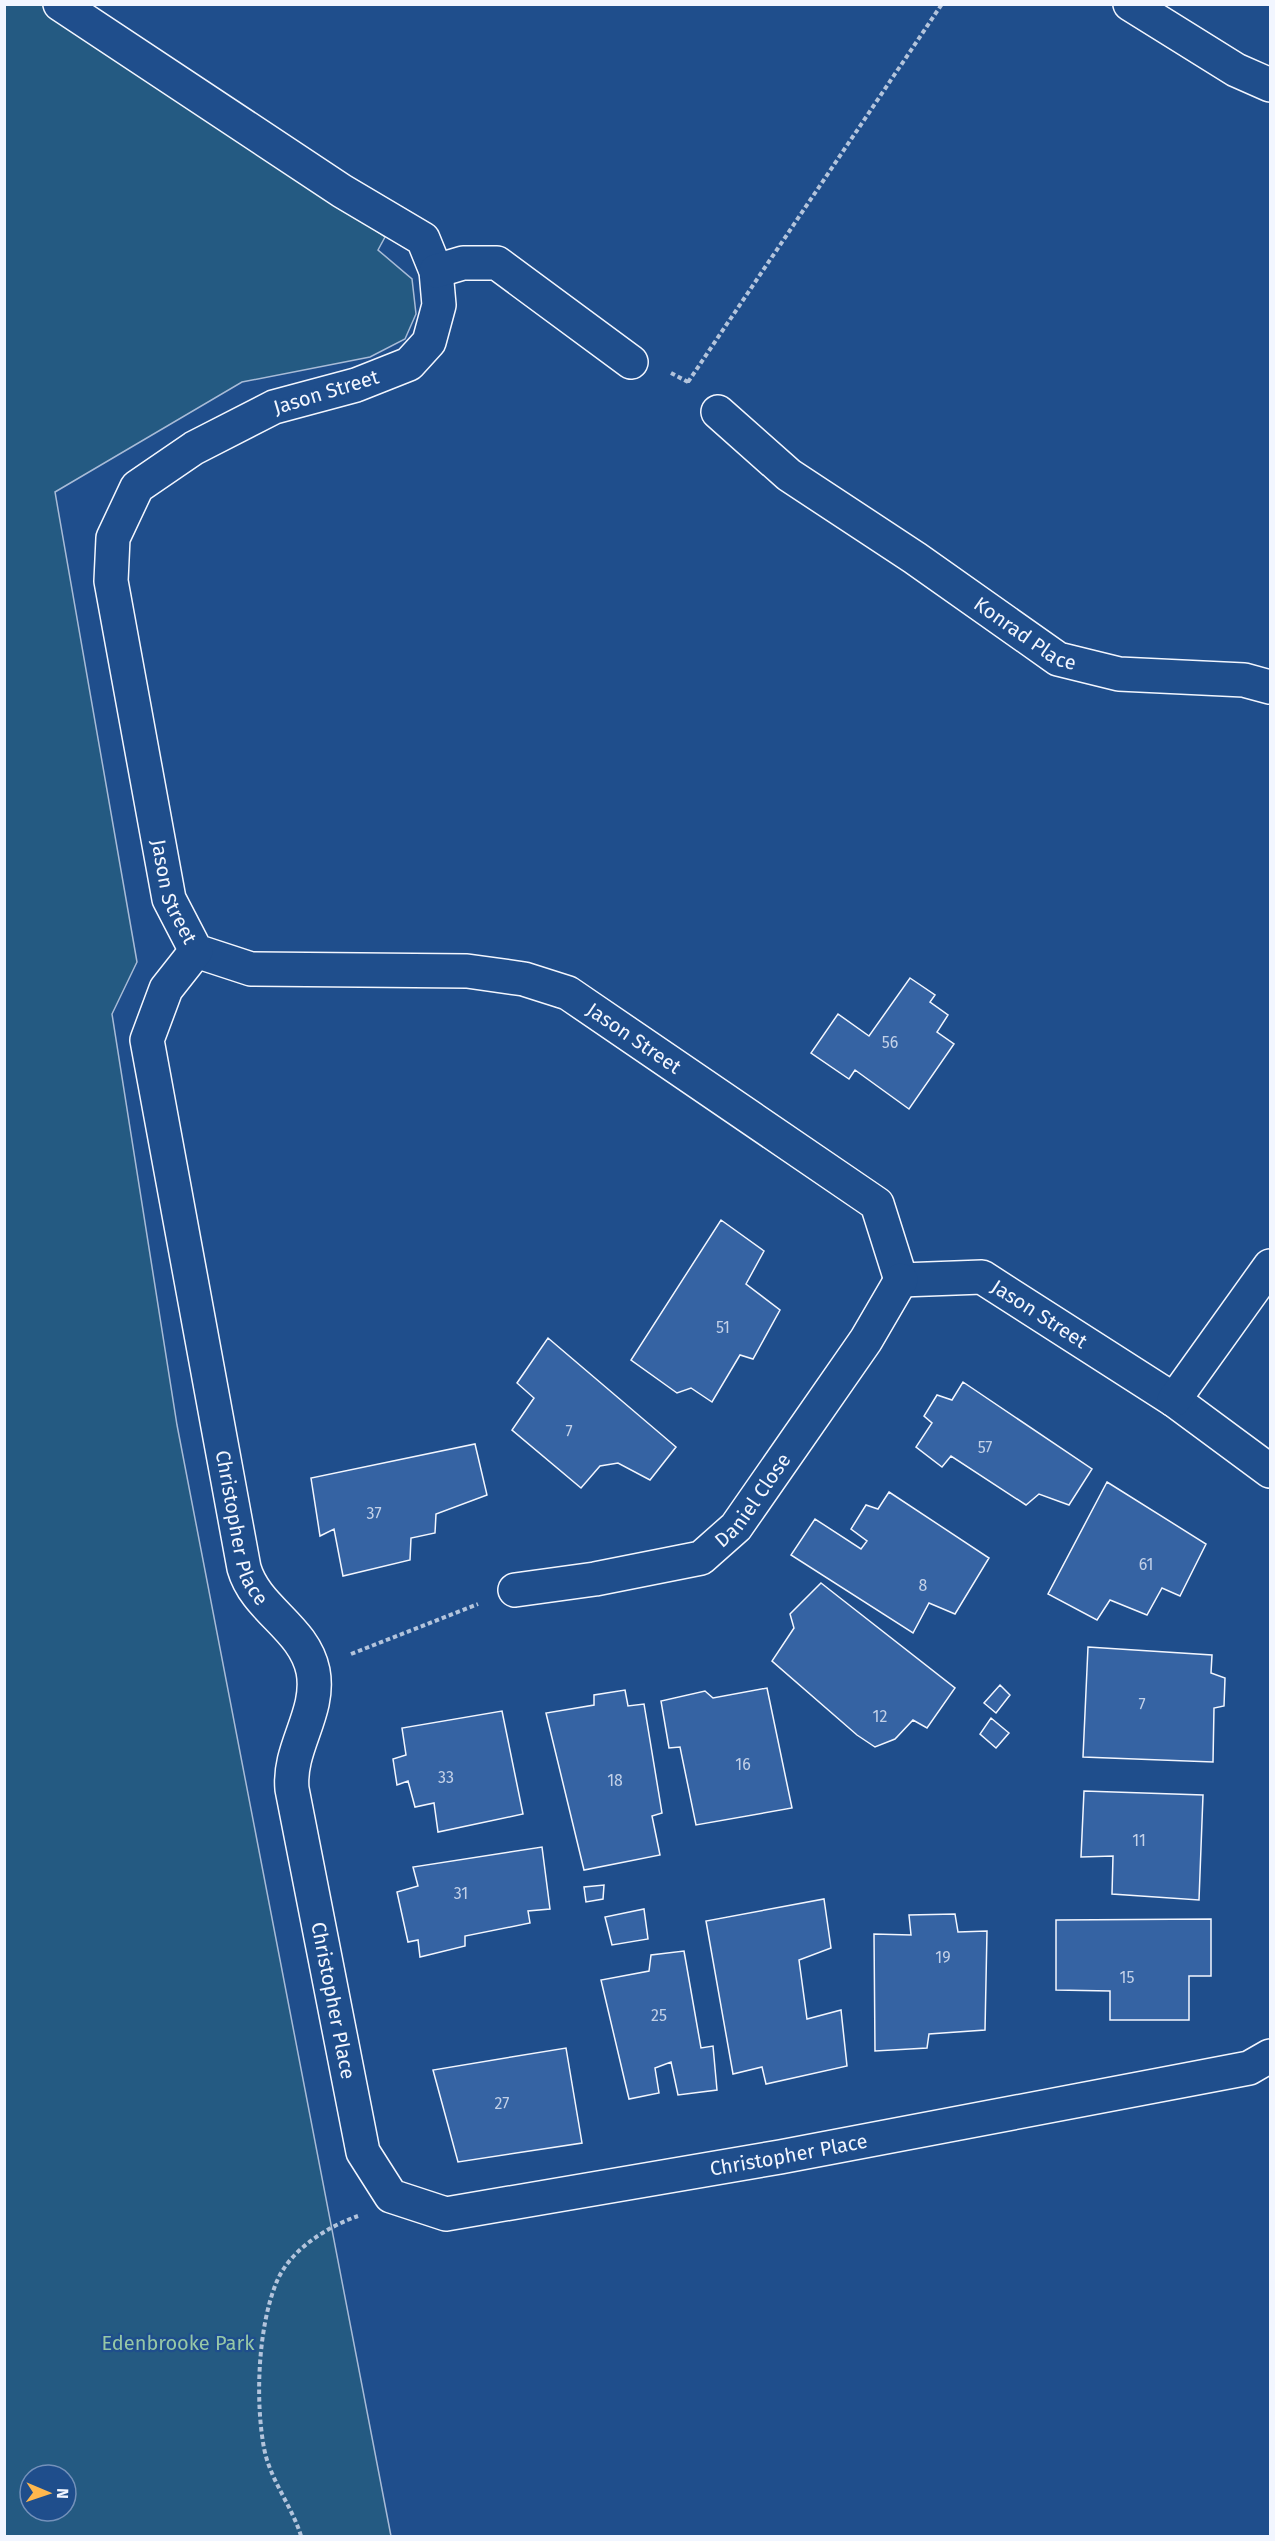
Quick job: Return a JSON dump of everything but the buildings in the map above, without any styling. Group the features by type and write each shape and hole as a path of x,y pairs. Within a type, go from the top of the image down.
{"street":[{"name":"Jason Street","path":"60,4 342,191 423,239 436,271 439,305 432,332 429,342 409,364 356,386 274,407 194,448 137,487 113,538 111,581 169,899 196,951 251,969 467,971 524,979 568,993 877,1204 902,1280 982,1277 1174,1400 1270,1471"},
{"path":"1130,4 1236,70 1270,85"},
{"path":"436,271 463,263 496,263 631,362"},
{"name":"Konrad Place","path":"718,412 789,475 915,558 1058,659 1119,674 1245,680 1270,687"},
{"name":"Christopher Place","path":"196,951 166,988 147,1040 244,1568 249,1582 261,1599 300,1641 312,1670 313,1701 294,1754 292,1789 363,2152 391,2196 447,2214 780,2157 1249,2068 1270,2056"},
{"path":"1174,1400 1270,1266"},
{"name":"Daniel Close","path":"515,1590 595,1579 701,1558 736,1527 866,1340 902,1280"}],"path":[{"path":"688,382 942,4"},
{"path":"631,362 644,360 688,382 718,412"},
{"path":"312,1670 515,1590"},
{"path":"301,2536 277,2486 264,2449 258,2379 270,2308 278,2280 293,2257 319,2234 346,2220 376,2209 391,2196"}],"green space":[{"name":"Edenbrooke Park","path":"46,4 385,237 378,250 412,279 416,314 405,339 370,357 242,382 55,492 137,962 112,1014 177,1425 391,2536 5,2536 4,5"}]}
